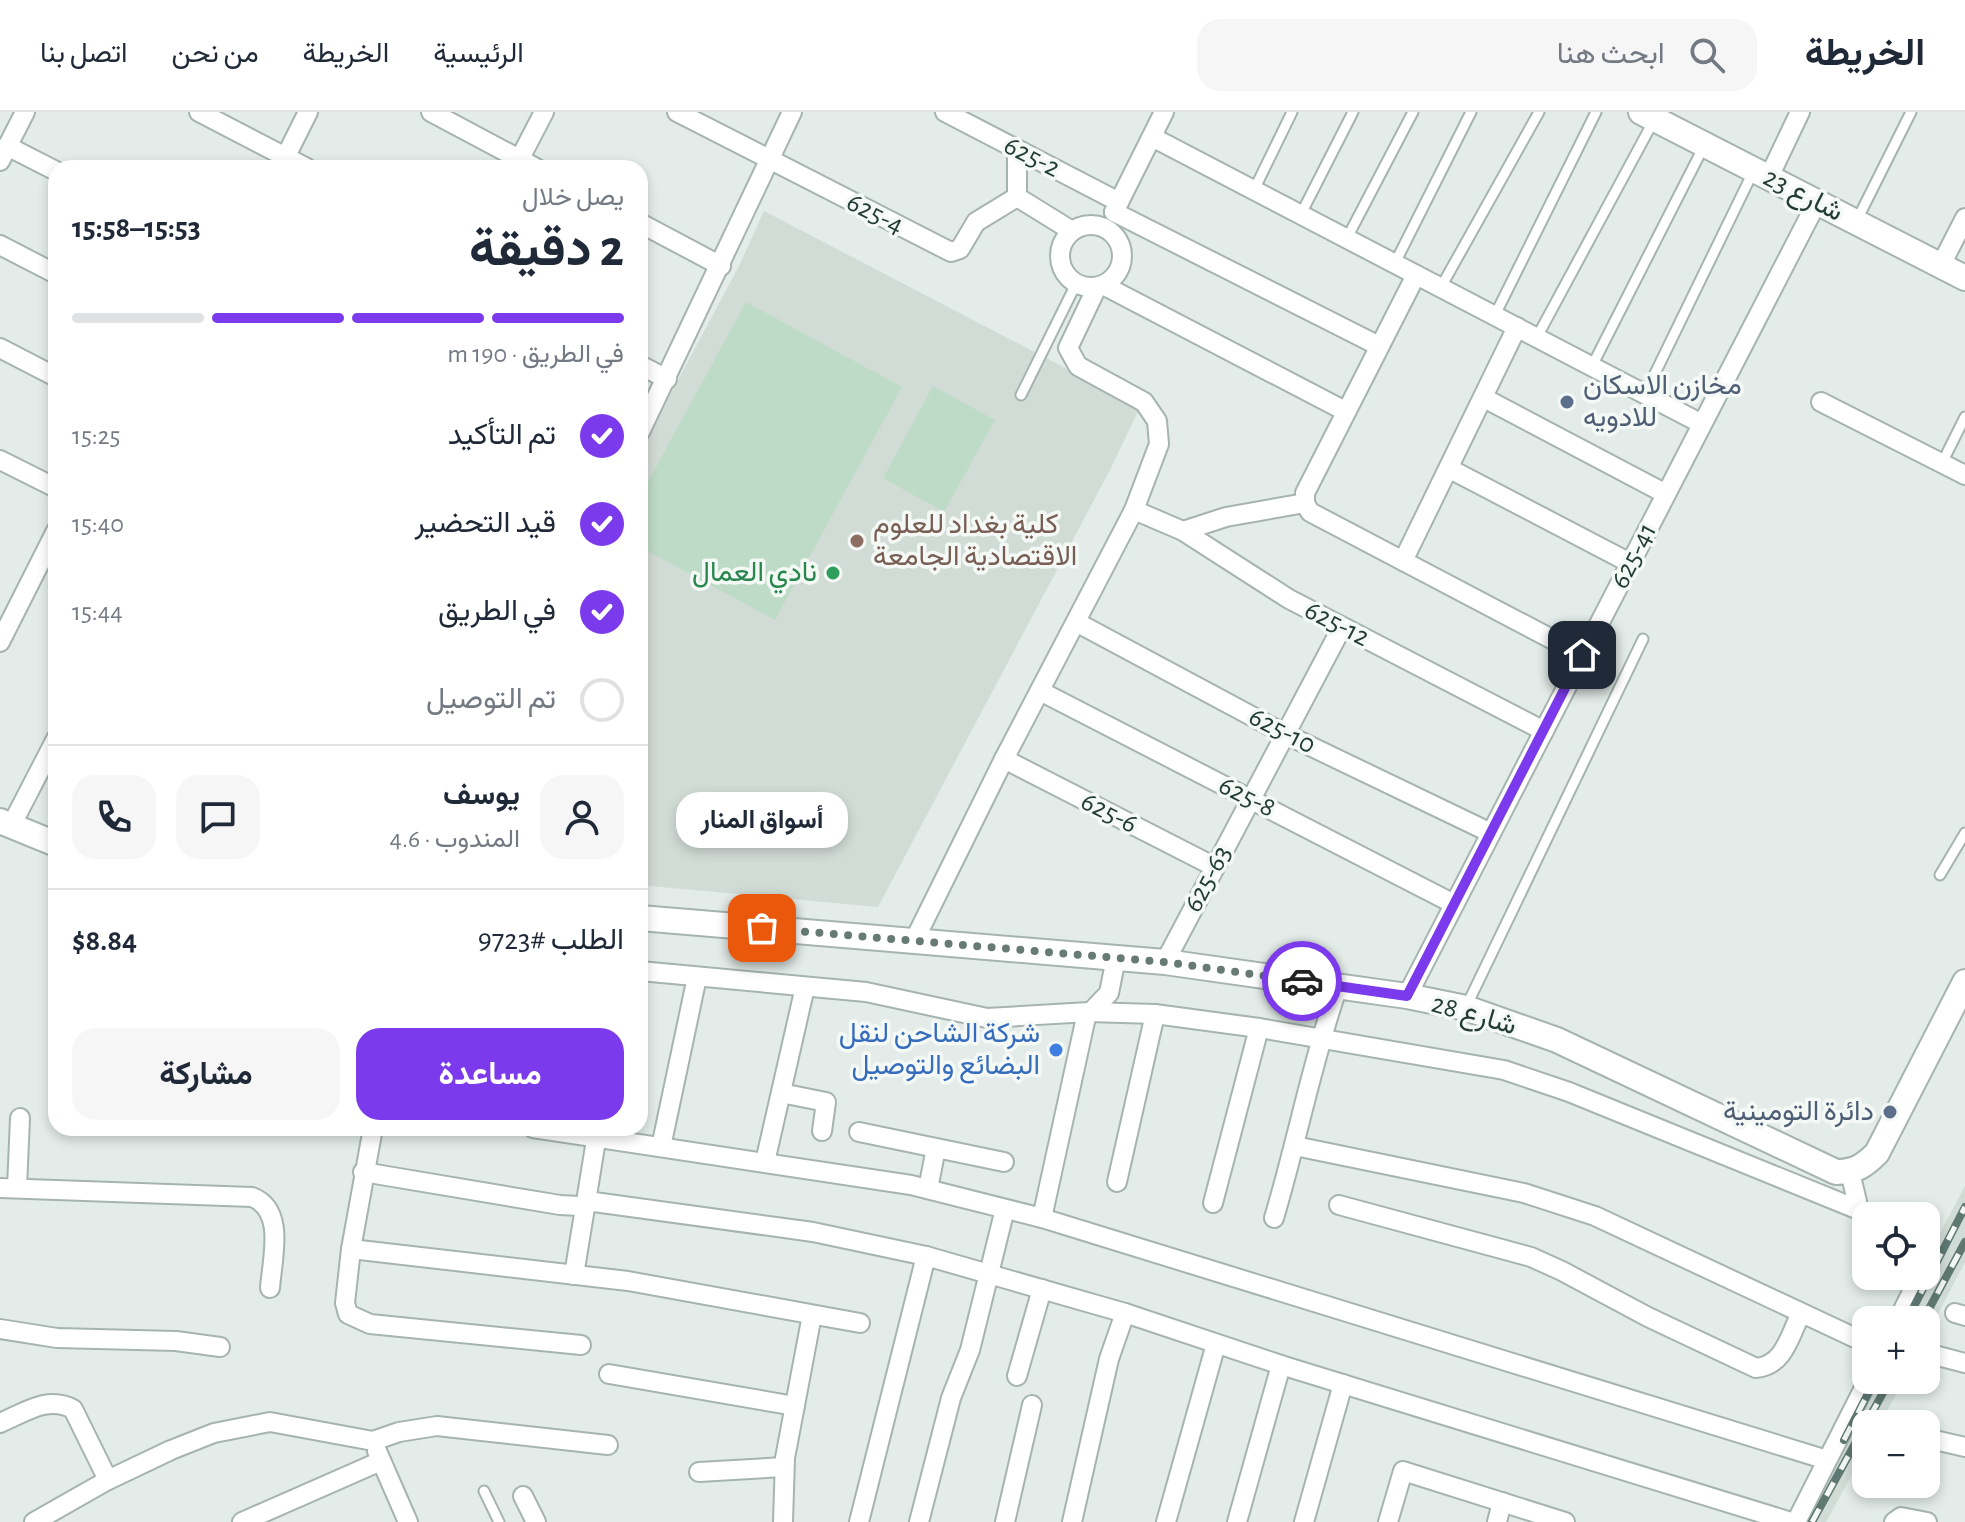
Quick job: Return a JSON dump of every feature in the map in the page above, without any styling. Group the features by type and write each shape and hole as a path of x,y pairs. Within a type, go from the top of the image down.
{"street":[{"path":"25,112 4,154 48,168"},
{"path":"199,112 279,160"},
{"path":"283,160 308,112"},
{"path":"431,112 514,160"},
{"path":"525,160 544,112"},
{"name":"625-4","path":"677,112 951,252 960,249 976,222 1017,197"},
{"path":"648,416 792,112"},
{"name":"625-2","path":"945,112 1017,149 1113,214 1379,346"},
{"path":"1164,112 1113,214 1072,231 1065,239 1060,258 1062,269 1076,284 1100,286 1345,411"},
{"path":"1761,173 1800,112"},
{"name":"شارع 23","path":"1660,117 1705,144 1965,278"},
{"path":"1152,137 1702,424"},
{"path":"1017,149 1017,197 1072,231"},
{"name":"625-41","path":"1407,996 1817,202"},
{"path":"914,941 1004,759 1134,510 1159,444 1157,421 1144,402 1078,366 1068,348 1100,286 1112,280 1122,263 1113,214"},
{"path":"1941,265 1965,218"},
{"path":"648,227 721,266"},
{"path":"0,245 48,270"},
{"path":"1416,275 1305,493 1305,503 1310,512 1582,655"},
{"path":"1403,561 1517,327"},
{"path":"0,348 48,373"},
{"path":"648,369 667,379"},
{"path":"1484,398 1666,494"},
{"path":"1821,402 1965,475"},
{"path":"0,460 48,484"},
{"path":"1450,469 1630,563"},
{"path":"1183,531 1226,517 1305,503"},
{"name":"625-12","path":"1134,510 1183,531 1289,599 1544,731"},
{"path":"0,642 48,547"},
{"name":"625-10","path":"1076,622 1285,734 1491,833"},
{"name":"625-63","path":"1165,962 1342,627"},
{"name":"625-8","path":"1040,691 1454,904"},
{"path":"48,752 5,824 48,841"},
{"name":"625-6","path":"1004,759 1215,867"},
{"name":"شارع 28","path":"648,919 1165,962 1407,996 1466,1008 1557,1040 1824,1168 1850,1172"},
{"path":"1042,1218 1089,1012 1109,993 1116,958"},
{"path":"648,972 878,994 987,1018 1089,1012 1155,1014 1478,1065 1530,1077 1852,1209"},
{"path":"661,1147 697,977"},
{"path":"1860,1202 1850,1172 1865,1165 1877,1153 1965,982"},
{"path":"1274,1218 1320,1040 1338,986"},
{"path":"765,1162 805,987"},
{"path":"1117,1182 1155,1014"},
{"path":"1213,1203 1259,1028"},
{"path":"781,1093 826,1102 822,1131"},
{"path":"20,1118 9,1188 252,1197 263,1201 270,1210 274,1224 270,1288"},
{"path":"859,1132 1004,1162"},
{"path":"371,1136 351,1249 345,1303 348,1314 370,1324 581,1345"},
{"path":"574,1275 597,1136"},
{"path":"611,1136 661,1147 928,1189 1042,1218 1827,1460"},
{"path":"1295,1146 1524,1193 1595,1216 1852,1337"},
{"path":"928,1189 936,1148"},
{"path":"363,1172 560,1205 579,1206 594,1202 813,1232 926,1256 1125,1313 1281,1365 1793,1522 1861,1394"},
{"path":"1339,1205 1531,1257 1756,1368 1778,1361 1801,1313"},
{"path":"919,1522 951,1398 970,1350 1005,1209"},
{"path":"351,1249 628,1281 860,1323"},
{"path":"859,1522 926,1256"},
{"path":"1017,1376 1042,1289"},
{"path":"1072,1522 1109,1359 1125,1313"},
{"path":"783,1522 784,1467 812,1315"},
{"path":"0,1329 57,1338 176,1341 220,1347"},
{"path":"1166,1522 1216,1344"},
{"path":"1940,1357 1965,1363"},
{"path":"1237,1522 1281,1365"},
{"path":"609,1374 795,1406"},
{"path":"1304,1522 1343,1384"},
{"path":"0,1423 47,1403 62,1403 73,1409 108,1480"},
{"path":"1005,1522 1032,1405"},
{"path":"34,1522 108,1480 214,1433 270,1422 373,1441 399,1432 437,1426 608,1445"},
{"path":"373,1441 408,1522"},
{"path":"1940,1441 1965,1447"},
{"path":"242,1522 272,1515 381,1461"},
{"path":"699,1472 784,1467"},
{"path":"1388,1522 1403,1471 1565,1522"},
{"path":"523,1496 536,1522"},
{"path":"1497,1522 1502,1502"},
{"path":"1894,1522 1901,1517 1927,1522"}],"lane":[{"path":"1254,190 1292,112"},
{"path":"1301,214 1353,112"},
{"path":"1347,238 1413,112"},
{"path":"1395,263 1471,112"},
{"path":"1441,287 1539,112"},
{"path":"1495,315 1596,112"},
{"path":"1856,222 1911,112"},
{"path":"1537,337 1660,117"},
{"path":"1592,366 1705,144"},
{"path":"1645,394 1761,173"},
{"path":"1021,395 1076,284"},
{"path":"1942,463 1965,417"},
{"path":"1466,1008 1643,639"},
{"path":"1940,875 1965,833"},
{"path":"484,1491 499,1522"}],"shaded area":[{"name":"كلية بغداد للعلوم الاقتصادية الجامعة","path":"764,211 1140,407 1111,468 878,907 648,886 648,436 739,266"},
{"path":"1965,1186 1965,1262 1940,1310 1940,1306 1902,1306 1911,1290 1940,1290 1940,1233"},
{"path":"1858,1394 1896,1394 1888,1410 1852,1410 1852,1475 1826,1522 1787,1522"}],"green space":[{"path":"746,302 902,387 775,620 648,551 648,481"},
{"path":"933,386 995,420 944,512 883,478"}],"railway":[{"path":"1914,1306 1965,1207"},
{"path":"1931,1306 1965,1242"},
{"path":"1844,1440 1868,1394"},
{"path":"1812,1522 1882,1394"}],"way so far":[{"path":"762,928 1165,962 1302,981"}],"place":[{"name":"مخازن الاسكان للادويه","path":"1567,402"},
{"name":"كلية بغداد للعلوم الاقتصادية الجامعة","path":"857,541"},
{"name":"نادي العمال","path":"833,573"},
{"name":"أسواق المنار","path":"762,928"},
{"name":"شركة الشاحن لنقل البضائع والتوصيل","path":"1056,1050"},
{"name":"دائرة التومينية","path":"1890,1112"}],"route":[{"path":"1302,981 1407,996 1582,655"}]}
